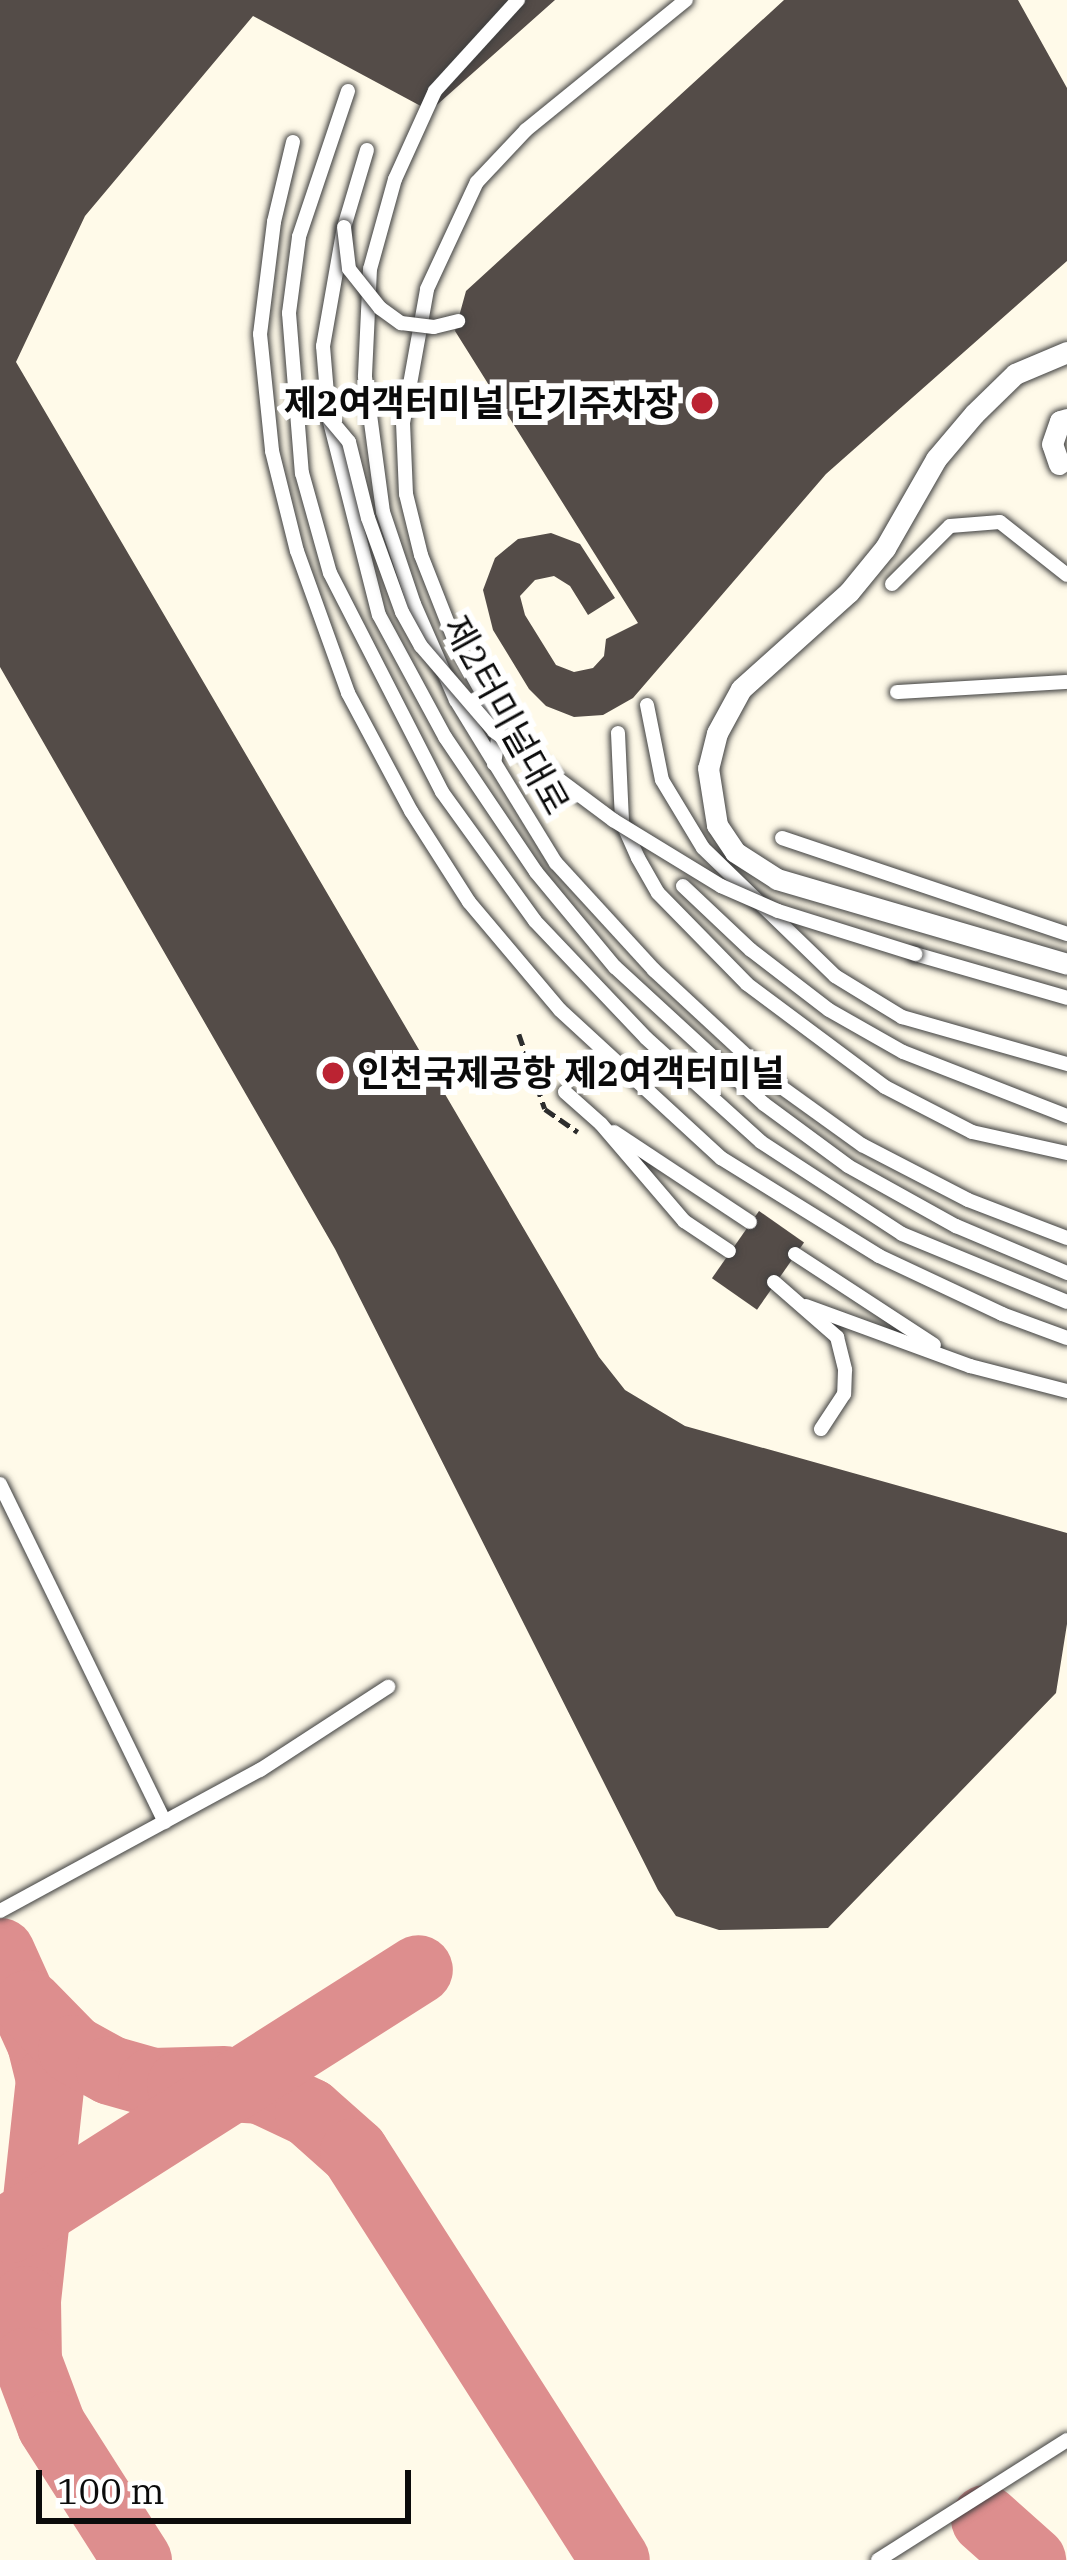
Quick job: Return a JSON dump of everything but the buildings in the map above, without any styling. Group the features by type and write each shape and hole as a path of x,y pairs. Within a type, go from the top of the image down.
{"street":[{"path":"1067,352 1015,374 935,459 885,548 849,592 741,689 717,733 708,768 717,825 735,852 777,879 1067,964"},
{"path":"1059,464 1052,444 1060,421 1067,419"}],"lane":[{"name":"제2터미널대로","path":"518,0 435,91 395,179 370,269 365,377 383,512 439,661 494,764 556,863 654,970 777,1084 862,1145 968,1200 1067,1238"},
{"path":"494,764 500,725 458,649 421,555 406,494 403,423 427,289 477,182 526,130 686,0"},
{"path":"348,91 299,237 289,314 302,473 330,574 442,793 535,921 646,1038 761,1142 902,1234 1067,1302"},
{"path":"293,142 274,222 260,334 272,451 298,551 348,693 411,811 458,884 560,1010 721,1158 879,1256 1002,1314 1067,1338"},
{"path":"367,150 344,227 323,346 329,418 380,615 445,737 536,872 615,967 764,1104 848,1166 956,1226 1067,1273"},
{"path":"344,227 349,269 380,308 401,323 434,327 458,321"},
{"path":"329,418 349,442 368,518 402,612 435,664 494,731 598,810 721,886 797,918 1067,998"},
{"path":"892,584 950,526 1000,523 1067,574"},
{"path":"897,692 1067,682"},
{"path":"647,705 662,780 703,848 835,976 902,1017 1067,1064"},
{"path":"618,733 622,822 638,858 658,893 747,984 885,1088 972,1132 1067,1153"},
{"path":"782,838 1067,934"},
{"path":"683,886 751,950 829,1010 903,1052 1067,1116"},
{"path":"565,1092 601,1124 684,1221 729,1251"},
{"path":"601,1124 750,1222"},
{"path":"795,1254 892,1322 970,1366"},
{"path":"774,1282 837,1337 845,1370 844,1394 821,1429"},
{"path":"806,1306 970,1366 1067,1391"},
{"path":"0,1484 165,1822"},
{"path":"0,1911 165,1822 388,1688"},
{"path":"878,2560 1067,2440"}],"taxiway":[{"path":"0,1952 41,2043 50,2079 26,2300 27,2361 51,2425 137,2560"},
{"path":"10,2228 418,1969"},
{"path":"28,2004 72,2049 110,2070 152,2082 224,2080"},
{"path":"181,2084 260,2089 309,2112 354,2152 615,2560"},
{"path":"985,2519 1031,2560"}],"place":[{"name":"제2여객터미널 단기주차장","path":"702,403"},
{"name":"인천국제공항 제2여객터미널","path":"333,1073"}]}
